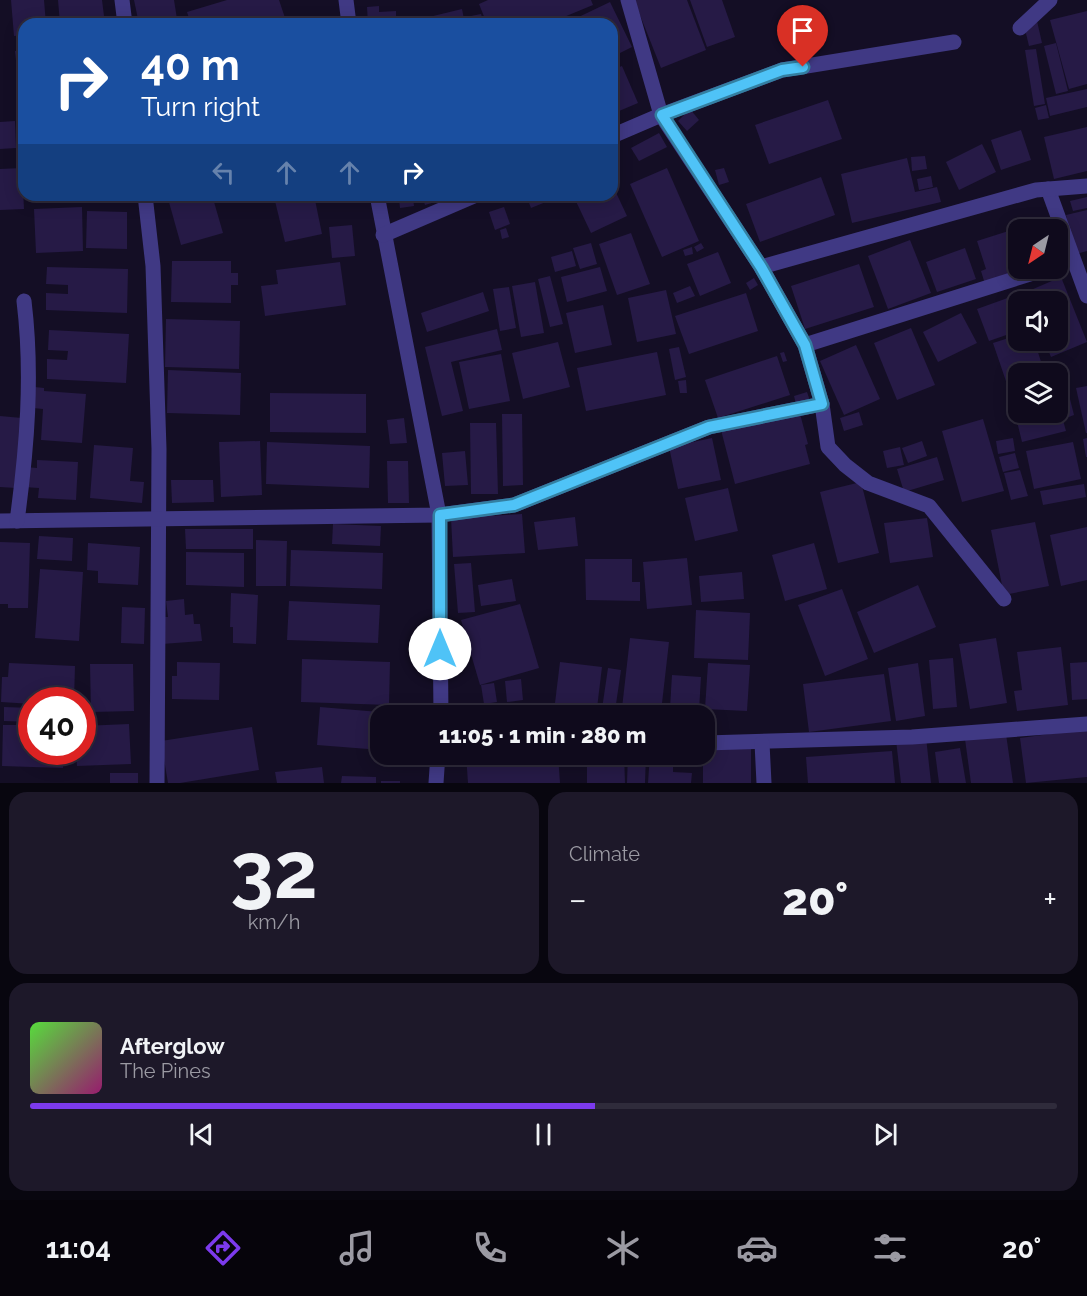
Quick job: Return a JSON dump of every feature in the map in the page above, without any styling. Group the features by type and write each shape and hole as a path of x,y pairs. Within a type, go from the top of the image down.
{"street":[{"path":"122,0 124,18"},
{"path":"346,0 349,18"},
{"path":"628,0 662,115 761,267 805,345 822,404 828,447 867,483 929,506 1004,599"},
{"path":"1020,28 1050,0"},
{"path":"618,133 782,70 954,42"},
{"path":"761,267 1036,190 1087,186"},
{"path":"1048,189 1087,296"},
{"path":"146,201 153,266 159,449 157,783"},
{"path":"378,201 440,515 441,705"},
{"path":"383,235 462,201"},
{"path":"1068,263 1073,261"},
{"path":"805,345 1014,279"},
{"path":"16,521 26,450 28,339 24,301"},
{"path":"0,521 440,515 514,505 709,427 822,404"},
{"path":"715,743 912,737 1087,724"},
{"path":"762,743 764,783"},
{"path":"436,783 437,765"}],"building":[{"path":"11,0 44,0 46,18 18,18 18,36 14,36"},
{"path":"58,0 102,0 104,18 60,18"},
{"path":"134,0 174,0 177,18 138,18"},
{"path":"227,0 279,0 285,18 189,18 187,12"},
{"path":"488,0 591,0 593,5 562,18 485,18 479,4"},
{"path":"634,0 687,0 706,50 661,68"},
{"path":"690,0 722,0 735,37 707,47"},
{"path":"610,2 618,18 577,18"},
{"path":"379,6 379,12 396,11 396,18 368,18 367,7"},
{"path":"462,9 464,18 425,18"},
{"path":"1087,11 1087,84 1069,89 1050,20"},
{"path":"481,14 482,18 472,18 471,16"},
{"path":"618,18 632,47 618,54"},
{"path":"1037,21 1042,43 1029,46 1024,25"},
{"path":"1056,43 1068,91 1056,94 1044,46"},
{"path":"1036,49 1045,104 1034,106 1025,50"},
{"path":"15,51 18,51 18,80"},
{"path":"622,66 638,103 618,111 618,68"},
{"path":"1087,89 1087,107 1050,116 1046,98"},
{"path":"828,100 842,139 769,164 755,125"},
{"path":"1046,105 1049,118 1038,120 1035,108"},
{"path":"690,109 699,120 687,131 678,121"},
{"path":"15,121 16,148 0,149 0,122"},
{"path":"1087,127 1087,171 1054,179 1044,137"},
{"path":"1021,130 1031,160 1001,170 991,140"},
{"path":"659,133 667,147 639,161 631,148"},
{"path":"982,144 996,172 959,190 946,162"},
{"path":"925,156 927,169 912,171 911,157"},
{"path":"907,158 915,192 937,187 941,202 852,223 841,174"},
{"path":"18,168 18,201 24,201 24,209 0,210 0,169"},
{"path":"667,168 699,241 662,257 630,184"},
{"path":"724,168 729,182 719,185 715,170"},
{"path":"931,176 933,187 919,190 917,179"},
{"path":"821,177 835,215 760,242 746,204"},
{"path":"618,197 627,216 591,233 576,201 618,201"},
{"path":"1087,197 1087,208 1073,211 1070,201"},
{"path":"169,201 214,201 223,233 181,245"},
{"path":"275,201 315,201 322,234 285,242"},
{"path":"399,201 413,201 414,206 400,208"},
{"path":"424,201 435,201 435,202 425,205"},
{"path":"528,201 548,201 531,208"},
{"path":"82,207 83,251 36,253 34,209"},
{"path":"504,207 510,224 495,230 489,212"},
{"path":"1087,210 1087,251 1076,254 1066,215"},
{"path":"87,211 127,212 127,249 86,248"},
{"path":"352,225 355,256 332,258 329,227"},
{"path":"506,228 509,237 502,239 500,230"},
{"path":"1008,231 1008,276 985,284 981,271 986,269 977,241"},
{"path":"631,233 650,284 617,295 599,244"},
{"path":"910,240 931,293 888,309 868,256"},
{"path":"591,243 597,264 580,269 573,248"},
{"path":"701,243 704,248 697,252 694,247"},
{"path":"692,247 693,254 685,256 683,250"},
{"path":"965,248 976,279 937,292 926,262"},
{"path":"572,251 576,266 555,272 551,257"},
{"path":"718,252 731,283 700,296 687,264"},
{"path":"172,261 231,261 231,273 238,273 238,285 231,285 231,303 171,302"},
{"path":"340,262 346,305 265,316 261,286 278,284 276,270"},
{"path":"859,264 874,307 805,329 791,286"},
{"path":"47,267 128,269 127,313 46,310 46,293 68,294 68,285 46,284"},
{"path":"600,267 607,291 567,302 561,277"},
{"path":"550,276 563,324 550,327 538,279"},
{"path":"754,278 758,285 750,290 746,283"},
{"path":"1056,279 1062,279 1067,291 1029,291"},
{"path":"535,282 544,333 521,337 512,286"},
{"path":"690,286 695,296 677,303 673,293"},
{"path":"509,287 516,328 500,331 493,289"},
{"path":"666,290 676,334 637,342 628,298"},
{"path":"483,292 489,311 427,332 421,313"},
{"path":"746,293 758,331 689,354 675,316"},
{"path":"1068,294 1087,342 1068,350"},
{"path":"1008,298 1008,334 989,341 977,309"},
{"path":"603,305 612,345 575,353 566,313"},
{"path":"961,313 977,343 938,362 923,332"},
{"path":"166,319 240,321 239,369 165,367"},
{"path":"911,328 935,385 897,400 874,343"},
{"path":"497,329 502,350 451,362 463,411 442,416 425,347"},
{"path":"49,330 129,334 126,383 47,379 47,359 67,360 68,351 48,350"},
{"path":"1008,338 1008,351 1038,351 1041,363 1008,363 1008,387 993,343"},
{"path":"558,342 570,387 523,399 512,353"},
{"path":"856,345 880,399 844,415 820,361"},
{"path":"679,347 686,377 675,380 669,349"},
{"path":"1049,351 1065,351 1051,357"},
{"path":"657,352 666,395 586,411 577,368"},
{"path":"784,352 787,361 783,362 780,353"},
{"path":"501,354 510,401 469,409 459,362"},
{"path":"777,356 790,395 718,418 705,380"},
{"path":"168,370 241,373 240,415 167,413"},
{"path":"686,380 687,393 680,393 678,381"},
{"path":"1087,386 1087,433 1086,433 1076,388"},
{"path":"35,387 44,388 44,391 86,394 82,443 41,440 43,409 33,408"},
{"path":"1068,391 1074,415 1068,417"},
{"path":"807,392 811,404 797,408 794,396"},
{"path":"270,393 366,394 366,433 270,432"},
{"path":"799,410 808,444 805,445 810,464 735,484 721,430"},
{"path":"859,412 863,425 844,431 840,418"},
{"path":"502,414 522,414 523,485 503,486"},
{"path":"0,416 22,418 16,488 0,487"},
{"path":"404,418 407,443 390,444 387,420"},
{"path":"983,419 1004,491 962,502 942,431"},
{"path":"470,423 496,423 498,494 471,494"},
{"path":"1017,423 1064,423 1066,431 1022,442"},
{"path":"712,438 721,480 678,489 669,447"},
{"path":"1013,438 1015,451 998,454 996,441"},
{"path":"1087,438 1087,457 1086,457 1083,439"},
{"path":"260,441 262,495 221,497 219,442"},
{"path":"922,441 927,456 908,463 902,448"},
{"path":"267,442 370,446 369,488 266,484"},
{"path":"1073,442 1081,479 1034,489 1026,451"},
{"path":"94,445 133,448 130,481 144,482 142,503 90,498"},
{"path":"900,447 904,465 887,468 883,451"},
{"path":"465,451 468,485 445,486 442,453"},
{"path":"1015,453 1019,468 1003,472 999,457"},
{"path":"937,457 944,480 904,492 897,469"},
{"path":"37,460 78,462 76,500 38,498 39,488 24,487 25,467 37,468"},
{"path":"387,461 408,461 409,503 388,503"},
{"path":"1020,470 1028,496 1011,500 1004,473"},
{"path":"171,480 213,480 214,502 172,503"},
{"path":"861,482 879,553 838,563 820,492"},
{"path":"1084,484 1086,497 1043,505 1040,491"},
{"path":"728,488 738,531 695,541 685,498"},
{"path":"522,514 525,553 453,557 451,518"},
{"path":"575,517 578,546 538,550 534,522"},
{"path":"927,518 933,557 890,563 884,523"},
{"path":"1035,522 1049,586 1004,595 991,530"},
{"path":"333,524 381,526 380,546 332,544"},
{"path":"1087,527 1087,580 1061,586 1050,535"},
{"path":"185,529 253,529 253,549 186,549"},
{"path":"39,536 73,538 72,561 37,559"},
{"path":"256,540 287,541 286,586 256,586"},
{"path":"0,542 30,543 28,608 8,608 8,604 0,604"},
{"path":"88,543 140,547 138,585 98,583 98,571 87,570"},
{"path":"814,543 827,589 785,601 772,555"},
{"path":"291,550 383,553 382,589 290,586"},
{"path":"186,552 244,553 244,587 186,585"},
{"path":"687,558 692,605 647,609 643,562"},
{"path":"585,559 632,559 632,582 640,582 640,601 586,600"},
{"path":"471,563 475,612 458,613 454,564"},
{"path":"40,569 83,572 79,641 35,638"},
{"path":"742,572 744,599 701,602 699,576"},
{"path":"512,579 516,601 481,606 478,585"},
{"path":"918,585 936,627 874,653 857,612"},
{"path":"842,589 868,659 825,676 798,605"},
{"path":"231,593 258,595 256,644 233,643 233,627 230,627"},
{"path":"184,599 185,615 193,614 194,624 200,624 202,641 162,644 163,617 168,617 166,601"},
{"path":"289,601 380,605 378,643 287,640"},
{"path":"520,604 539,668 480,685 461,620"},
{"path":"122,607 145,608 144,644 121,643"},
{"path":"696,610 750,613 748,660 694,658"},
{"path":"630,638 669,642 662,705 622,705"},
{"path":"996,638 1007,703 970,709 959,644"},
{"path":"1061,647 1068,705 1017,711 1014,691 1022,690 1017,652"},
{"path":"953,658 957,707 933,709 929,660"},
{"path":"302,659 390,662 389,705 301,702"},
{"path":"177,662 220,663 219,700 172,699 172,676 177,676"},
{"path":"560,662 602,667 597,705 555,703"},
{"path":"1087,662 1087,699 1072,700 1070,663"},
{"path":"9,663 75,666 74,687 18,687 18,703 1,702 2,677 8,677"},
{"path":"708,663 750,665 747,711 715,709 715,705 705,705"},
{"path":"918,663 925,716 896,721 888,668"},
{"path":"90,664 133,664 134,711 96,712 96,687 90,687"},
{"path":"608,668 621,670 616,705 603,705"},
{"path":"884,674 891,721 809,732 803,684"},
{"path":"672,675 701,677 699,705 670,705"},
{"path":"521,679 523,700 507,702 505,681"},
{"path":"494,683 497,702 484,704 481,685"},
{"path":"4,707 18,708 18,722 4,721"},
{"path":"320,707 370,711 370,749 317,745"},
{"path":"129,724 131,764 77,766 96,765 96,725"},
{"path":"3,725 18,725 18,765 63,765 63,768 2,766"},
{"path":"252,727 259,770 168,783 161,741"},
{"path":"1087,729 1087,777 1026,783 1020,738"},
{"path":"1006,734 1013,783 971,783 965,739"},
{"path":"926,737 931,783 901,783 896,740"},
{"path":"751,748 751,783 703,783 703,765 715,765 715,749"},
{"path":"960,748 966,783 939,783 935,752"},
{"path":"892,751 895,783 808,783 806,757"},
{"path":"467,765 559,765 560,783 468,783"},
{"path":"587,765 624,765 625,783 587,783"},
{"path":"628,765 646,765 645,783 627,783"},
{"path":"649,765 673,765 673,772 692,773 691,783 648,783"},
{"path":"322,767 324,783 277,783 275,772"},
{"path":"110,773 138,773 138,783 110,783"},
{"path":"342,776 376,777 376,783 341,783"},
{"path":"381,781 400,781 400,783 381,783"}],"route":[{"path":"440,649 440,515 514,505 709,427 822,404 805,345 761,267 662,115 782,70 803,67"}]}
